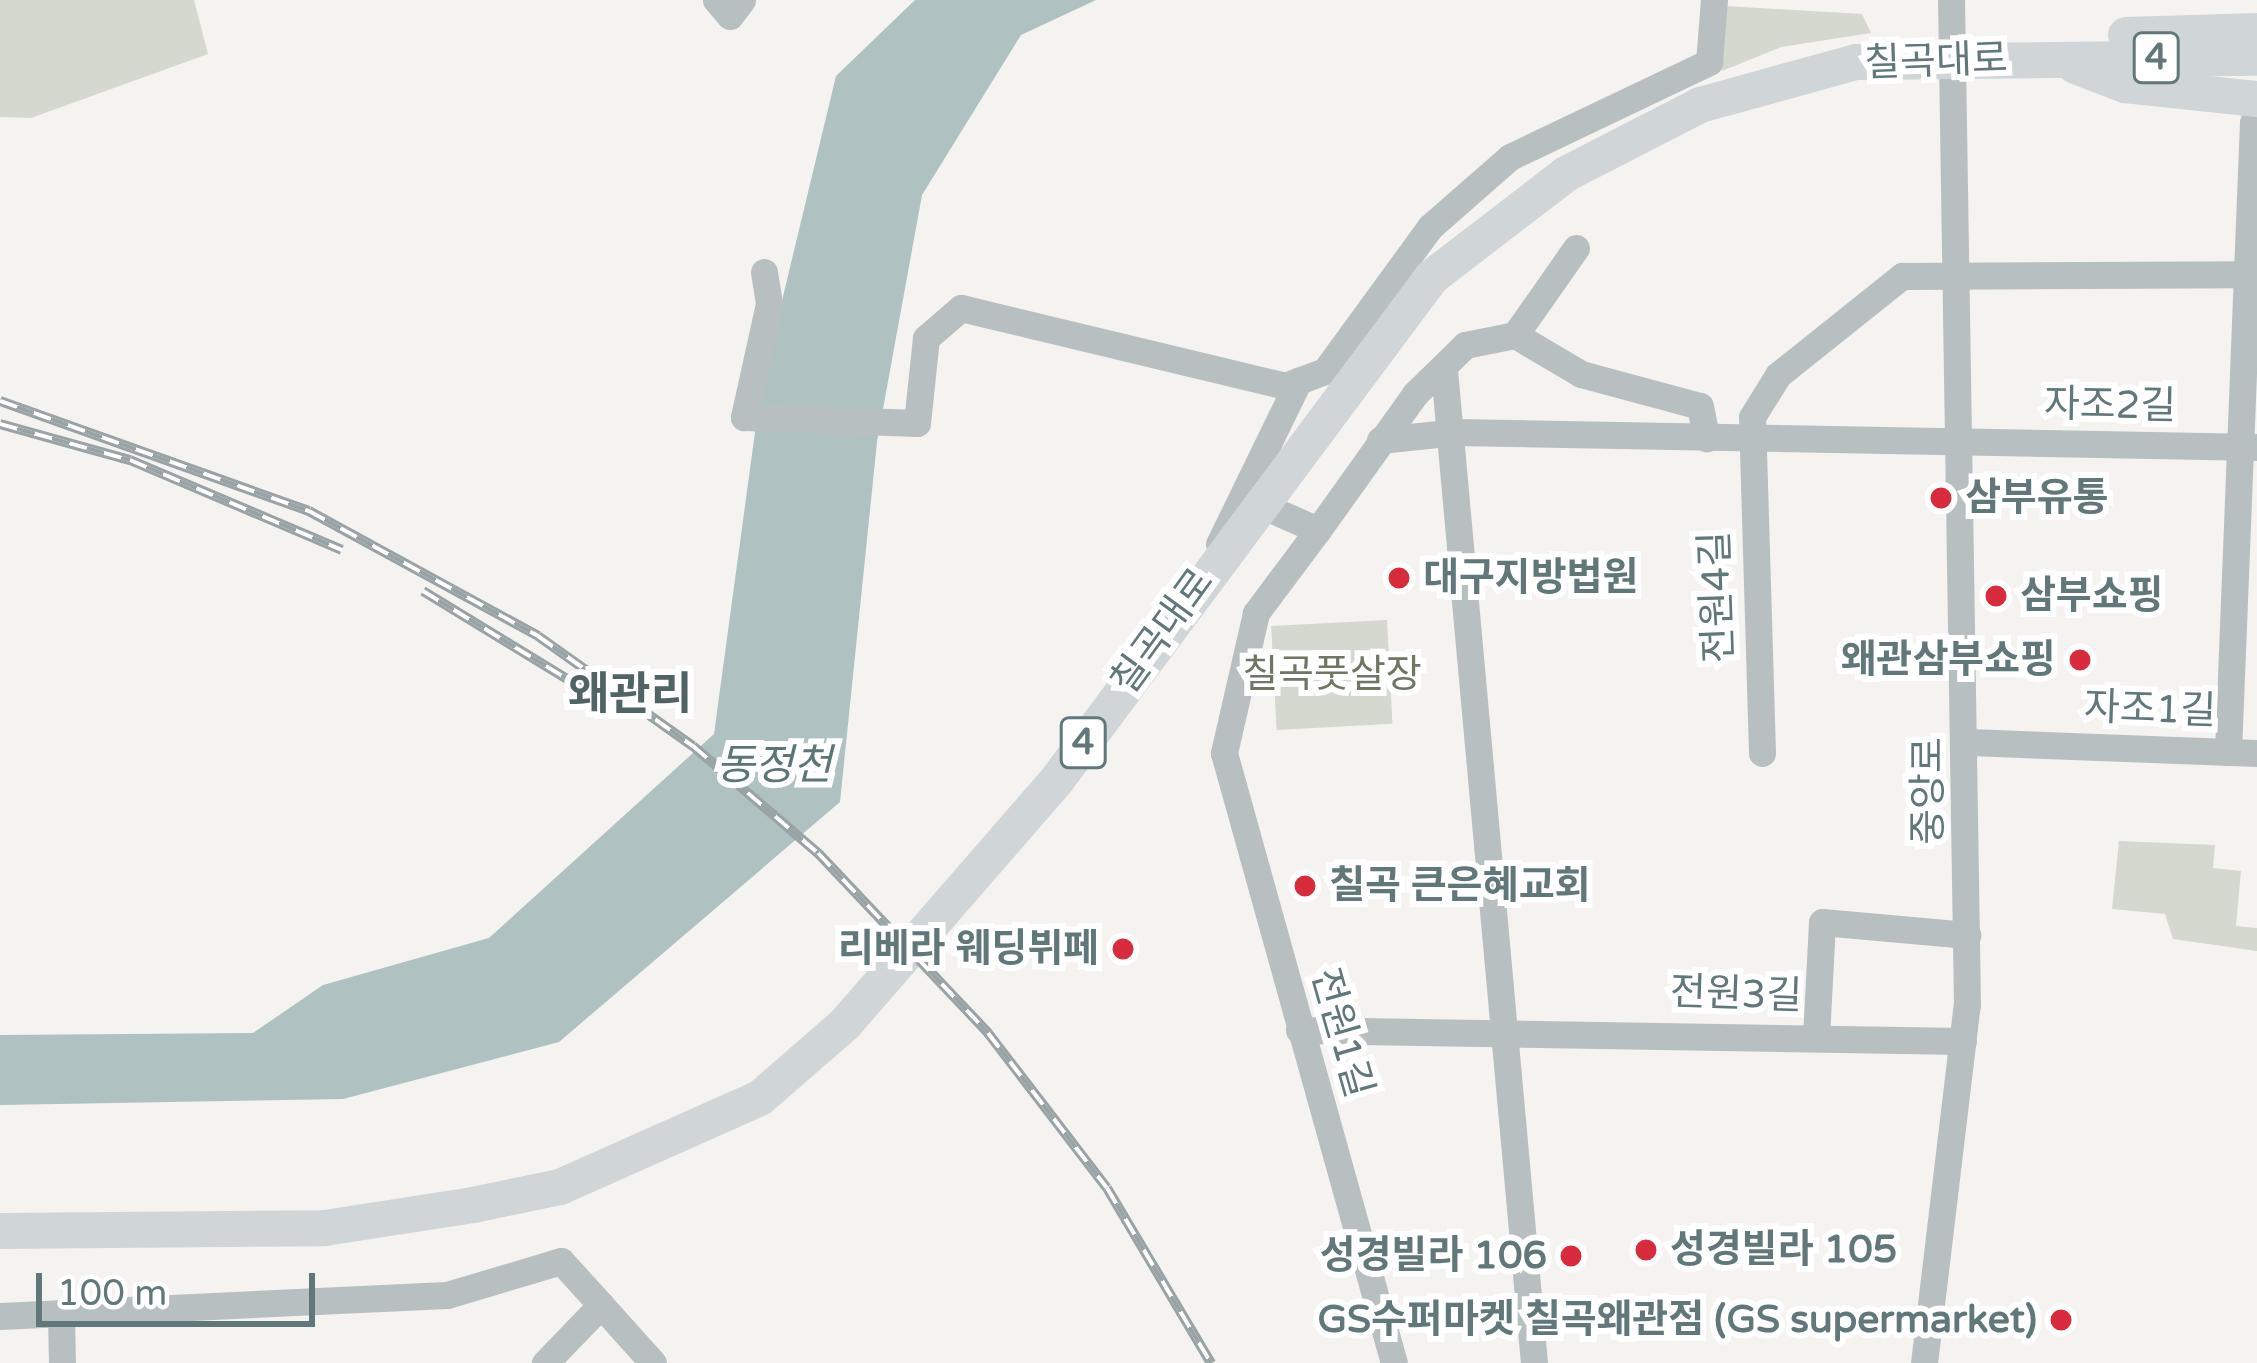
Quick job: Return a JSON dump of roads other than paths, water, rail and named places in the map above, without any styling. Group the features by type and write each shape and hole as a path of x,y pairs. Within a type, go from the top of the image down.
{"main road":[{"path":"2054,58 2131,34 2257,31"},
{"path":"2054,58 2125,85 2255,110"},
{"name":"칠곡대로","path":"0,1231 325,1228 473,1205 560,1187 760,1098 845,1024 1057,780 1208,568 1432,278 1566,174 1612,144 1783,78 1954,59 2257,58"}],"street":[{"path":"764,272 769,304 744,417 917,423 926,338 961,308 1299,380 1324,370 1430,227 1510,157 1709,62 1714,0"},
{"name":"중앙로","path":"1924,1363 1963,1041 1967,935 1969,742 1951,1"},
{"path":"2228,752 2249,447 2248,274 2255,110"},
{"path":"1510,157 1566,174"},
{"path":"1576,248 1515,335 1581,374 1700,406 1706,438"},
{"name":"전원4길","path":"1762,753 1752,439 1778,376 1844,316 1902,276 1958,271 2248,274"},
{"name":"전원1길","path":"1394,1363 1224,753 1256,614 1380,440 1465,345 1515,335"},
{"path":"1444,370 1456,433 1534,1363"},
{"path":"1208,568 1299,380"},
{"path":"1380,440 1456,433 1962,443"},
{"name":"자조2길","path":"1962,443 2249,447"},
{"path":"1259,504 1318,530"},
{"name":"자조1길","path":"1969,742 2257,754"},
{"path":"1816,1037 1822,922 1967,935"},
{"name":"전원3길","path":"1300,1030 1506,1028 1963,1041"},
{"path":"0,1316 447,1295 561,1261 653,1363"},
{"path":"545,1363 601,1305"},
{"path":"61,1316 62,1363"}],"water":[{"name":"동정천","path":"915,0 1096,0 1021,35 922,195 877,442 840,802 559,1042 343,1099 0,1105 0,1035 253,1033 323,985 489,938 714,734 761,388 836,76"}],"railway":[{"path":"0,401 309,511 538,636 693,746 818,853 988,1033 1107,1188 1211,1363"},
{"path":"0,424 130,460 342,550"},
{"path":"423,591 592,694"}],"place":[{"name":"삼부유통","path":"1941,498"},
{"name":"대구지방법원","path":"1399,578"},
{"name":"삼부쇼핑","path":"1996,596"},
{"name":"왜관삼부쇼핑","path":"2080,660"},
{"name":"칠곡 큰은혜교회","path":"1305,886"},
{"name":"리베라 웨딩뷔페","path":"1123,949"},
{"name":"성경빌라 105","path":"1646,1250"},
{"name":"성경빌라 106","path":"1571,1256"},
{"name":"GS수퍼마켓 칠곡왜관점 (GS supermarket)","path":"2061,1320"}],"district":[{"name":"왜관리","path":"630,696"}],"park label":[{"name":"칠곡풋살장","path":"1332,675"}]}
